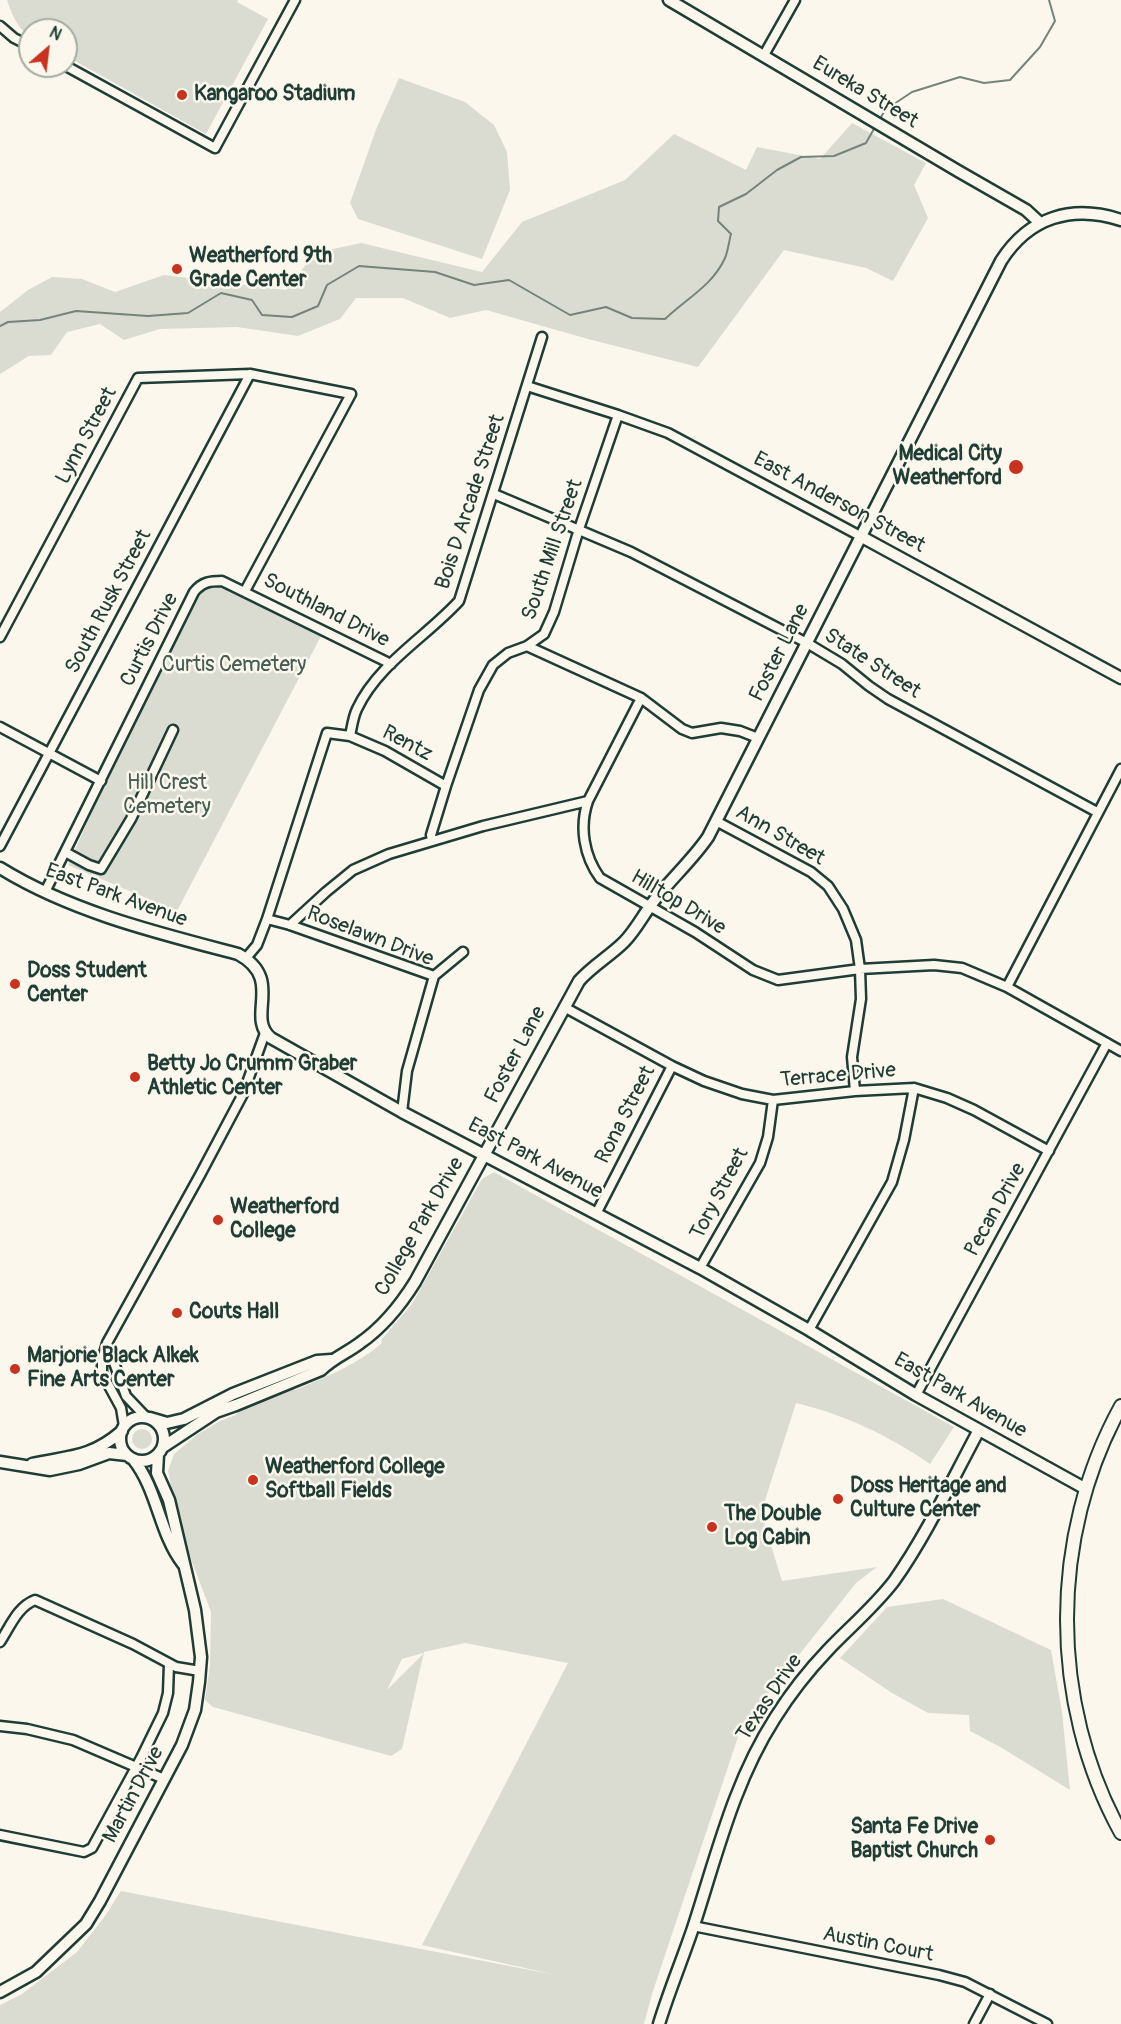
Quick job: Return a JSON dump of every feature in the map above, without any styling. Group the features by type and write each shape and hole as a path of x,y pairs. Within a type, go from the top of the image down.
{"main road":[{"path":"1121,1406 1099,1451 1077,1524 1070,1563 1066,1620 1069,1665 1076,1712 1084,1743 1107,1808 1121,1833"}],"street":[{"path":"78,73 215,148 295,0"},
{"name":"Eureka Street","path":"669,0 1026,210 1039,222"},
{"path":"764,55 795,0"},
{"path":"0,26 18,40"},
{"name":"Foster Lane","path":"484,1154 579,981 627,939 649,906 697,852 716,820 1010,246 1039,222 1060,216 1089,213 1103,214 1121,220"},
{"name":"Bois D Arcade Street","path":"350,736 357,710 371,686 391,664 459,601 543,337"},
{"name":"Lynn Street","path":"0,637 138,378 250,374 351,394 245,591"},
{"name":"South Rusk Street","path":"0,846 250,374"},
{"name":"East Anderson Street","path":"527,386 668,433 1121,678"},
{"name":"South Mill Street","path":"432,841 431,835 446,786 479,690 493,665 508,653 527,646 544,634 554,612 579,529 618,415"},
{"name":"State Street","path":"494,494 631,552 807,643 842,664 888,699 1097,812"},
{"name":"Curtis Drive","path":"45,892 194,592 200,585 210,581 222,581 245,591"},
{"name":"Southland Drive","path":"245,591 391,664"},
{"path":"527,646 642,698 682,729 692,733 721,728 740,731 758,738"},
{"name":"Hilltop Drive","path":"642,698 588,801 582,823 590,864 600,878 695,932 753,970 778,980 860,969 934,965 962,968 1007,987 1121,1051"},
{"path":"0,727 101,781"},
{"path":"66,852 101,869 131,819 173,730"},
{"path":"130,1457 122,1447 120,1440 123,1428 121,1408 102,1373 106,1342 243,1094 265,1033 262,1014 262,980 259,972 246,958 256,945 267,919 327,733 350,736"},
{"name":"Rentz","path":"350,736 385,750 446,786"},
{"path":"1007,987 1121,769"},
{"path":"290,925 353,870 389,854 483,826 588,801"},
{"name":"Ann Street","path":"716,820 796,864 828,886 843,909 856,940 860,969 861,999 852,1057 855,1091"},
{"name":"East Park Avenue","path":"0,868 45,892 155,933 246,958"},
{"name":"Roselawn Drive","path":"267,919 434,976 407,1071 402,1112"},
{"path":"434,976 463,952"},
{"name":"Terrace Drive","path":"564,1007 672,1066 704,1081 742,1094 773,1100 855,1091 914,1088 947,1098 974,1110 1049,1151"},
{"name":"East Park Avenue","path":"265,1033 402,1112 700,1268 916,1395 1086,1489"},
{"name":"Pecan Drive","path":"916,1395 1107,1043"},
{"name":"Rona Street","path":"596,1214 672,1066"},
{"path":"808,1330 891,1182 904,1140 914,1088"},
{"name":"Tory Street","path":"700,1268 760,1163 768,1137 773,1100"},
{"name":"College Park Drive","path":"160,1450 216,1412 321,1370 331,1360 373,1333 402,1302 415,1282 484,1154"},
{"path":"0,1462 50,1470 71,1467 106,1454 143,1461 149,1460 160,1450 163,1433 156,1422 148,1418 126,1396 106,1342"},
{"name":"College Park Drive","path":"148,1418 167,1423 184,1419 243,1390 317,1361 331,1360"},
{"path":"26,1466 86,1454 108,1442 130,1420 137,1417 148,1418"},
{"name":"Texas Drive","path":"659,2024 693,1926 720,1836 754,1754 774,1718 801,1681 893,1581 919,1541 979,1430"},
{"name":"Martin Drive","path":"0,1992 36,1972 86,1924 182,1745 195,1710 200,1671 199,1634 169,1500 157,1473 160,1450"},
{"name":"Martin Drive","path":"130,1457 147,1479 174,1553 186,1569"},
{"path":"0,1642 21,1608 35,1600 133,1644 176,1667 200,1671"},
{"path":"0,1835 84,1852 92,1848 163,1713 168,1693 170,1664"},
{"path":"0,1726 27,1729 73,1740 164,1779"},
{"name":"Austin Court","path":"693,1926 965,1982 1047,2024"},
{"path":"974,2024 990,1994"}],"green space":[{"name":"Kangaroo Stadium","path":"7,0 238,0 237,2 268,19 206,134 78,63 78,18 18,18 18,23"},
{"path":"399,78 465,102 494,125 507,152 510,190 482,259 358,219 350,203 377,127"},
{"path":"852,123 926,163 914,185 928,218 893,281 866,268 784,250 698,367 486,310 450,318 403,298 356,298 340,319 298,336 237,327 160,329 124,340 100,324 67,332 51,355 29,356 0,374 0,312 28,290 52,277 82,279 115,292 164,275 286,290 315,253 361,243 482,272 522,222 625,180 674,134 746,170 757,147 820,159"},
{"path":"214,585 227,588 321,636 177,911 68,865 137,713 195,600 203,589"},
{"path":"494,1172 954,1427 930,1464 866,1427 831,1413 796,1403 761,1513 782,1581 877,1567 856,1583 741,1728 644,2024 0,2024 0,2005 22,1994 77,1952 121,1891 556,1975 422,1945 568,1663 465,1643 424,1652 402,1749 391,1756 213,1707 205,1700 210,1665 211,1612 180,1530 168,1471 174,1454 198,1434 236,1415 238,1409 290,1388 295,1390 329,1375 362,1358 382,1343 381,1340 412,1304 482,1179","holes":["423,1654 387,1690 402,1659"]},
{"path":"142,1429 149,1432 152,1439 149,1446 142,1449 135,1446 132,1439 135,1432"},
{"path":"943,1599 1051,1650 1062,1712 1070,1790 970,1731 969,1715 928,1713 892,1693 840,1658 887,1607"}],"waterway":[{"path":"880,119 885,110 912,92 960,77 984,83 1010,80 1040,47 1055,21 1049,0"},
{"path":"0,326 8,322 40,320 76,311 148,316 188,313 221,293 252,300 262,315 292,317 318,306 327,285 359,266 435,272 474,285 509,280 570,315 606,307 632,318 665,319 714,276 725,258 731,234 718,221 719,207 746,194 777,170 801,157 834,156 866,143 875,127"}],"place":[{"name":"Kangaroo Stadium","path":"182,95"},
{"name":"Weatherford 9th Grade Center","path":"177,269"},
{"name":"Medical City Weatherford","path":"1016,467"},
{"name":"Doss Student Center","path":"15,984"},
{"name":"Betty Jo Crumm Graber Athletic Center","path":"135,1077"},
{"name":"Weatherford College","path":"218,1220"},
{"name":"Couts Hall","path":"177,1313"},
{"name":"Marjorie Black Alkek Fine Arts Center","path":"15,1369"},
{"name":"Weatherford College Softball Fields","path":"253,1480"},
{"name":"Doss Heritage and Culture Center","path":"838,1499"},
{"name":"The Double Log Cabin","path":"712,1527"},
{"name":"Santa Fe Drive Baptist Church","path":"990,1840"}],"park label":[{"name":"Curtis Cemetery","path":"234,666"},
{"name":"Hill Crest Cemetery","path":"167,796"}]}
